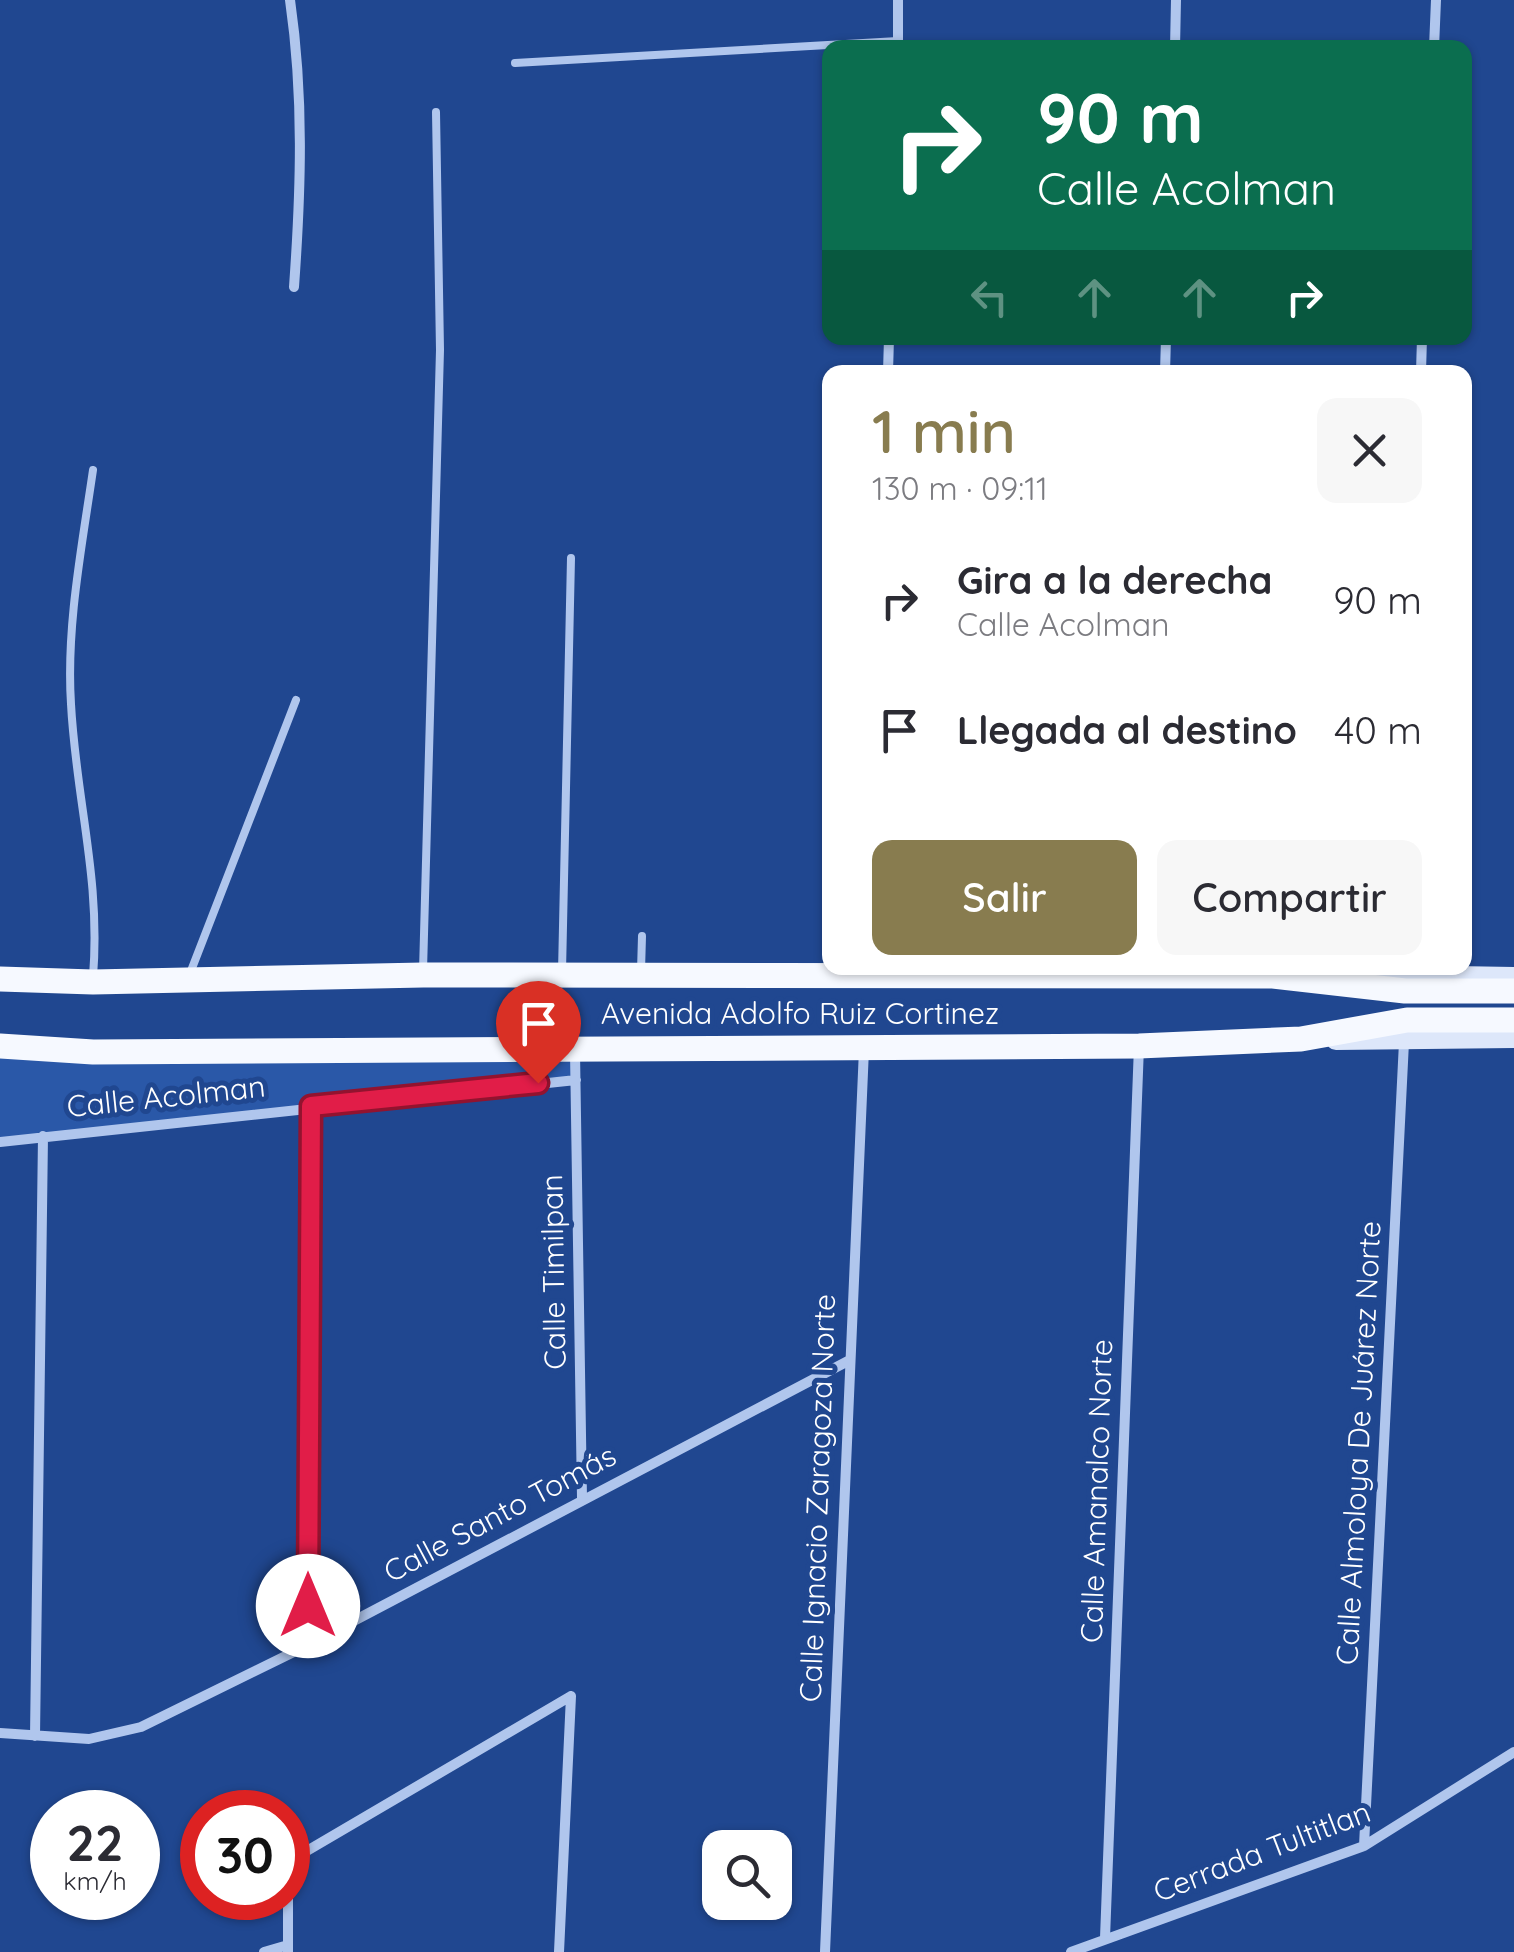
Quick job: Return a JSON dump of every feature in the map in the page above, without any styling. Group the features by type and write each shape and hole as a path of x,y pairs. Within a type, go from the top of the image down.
{"main road":[{"name":"Avenida Adolfo Ruiz Cortinez","path":"0,978 93,982 423,975 822,974"},
{"name":"Avenida Adolfo Ruiz Cortinez","path":"1231,975 1514,977"},
{"name":"Avenida Adolfo Ruiz Cortinez","path":"1400,977 1514,991"},
{"name":"Avenida Adolfo Ruiz Cortinez","path":"0,1046 93,1052 575,1046 1139,1046 1301,1039 1514,1020"},
{"name":"Avenida Adolfo Ruiz Cortinez","path":"1406,1031 1514,1038"}],"street":[{"path":"290,0 299,64 303,159 294,287"},
{"path":"898,0 898,40"},
{"path":"1174,40 1176,0"},
{"path":"1434,40 1436,0"},
{"name":"Calle Almoloya De Juárez Norte","path":"1364,1846 1406,1031"},
{"name":"Calle Timilpan","path":"575,1046 582,1498"},
{"name":"Calle Amanalco Norte","path":"1105,1938 1139,1046"},
{"name":"Calle Ignacio Zaragoza Norte","path":"825,1952 864,1047"},
{"name":"Calle Acolman","path":"0,1142 576,1080"},
{"path":"308,1645 311,1106"},
{"path":"35,1736 43,1136"},
{"name":"Calle Santo Tomás","path":"0,1733 88,1739 141,1727 308,1645 848,1361"},
{"path":"264,1952 288,1948 288,1862 572,1696 559,1952"},
{"name":"Cerrada Tultitlan","path":"1071,1952 1364,1846 1514,1752"}],"lane":[{"path":"515,64 822,48"},
{"path":"423,975 440,350 436,112"},
{"path":"93,470 74,626 70,704 98,918 93,982"},
{"path":"562,976 572,558"},
{"path":"188,980 296,700"},
{"path":"640,976 642,936"}],"shaded area":[{"path":"0,1046 575,1046 576,1080 0,1142"}],"route":[{"path":"308,1606 311,1106 538,1083"}]}
